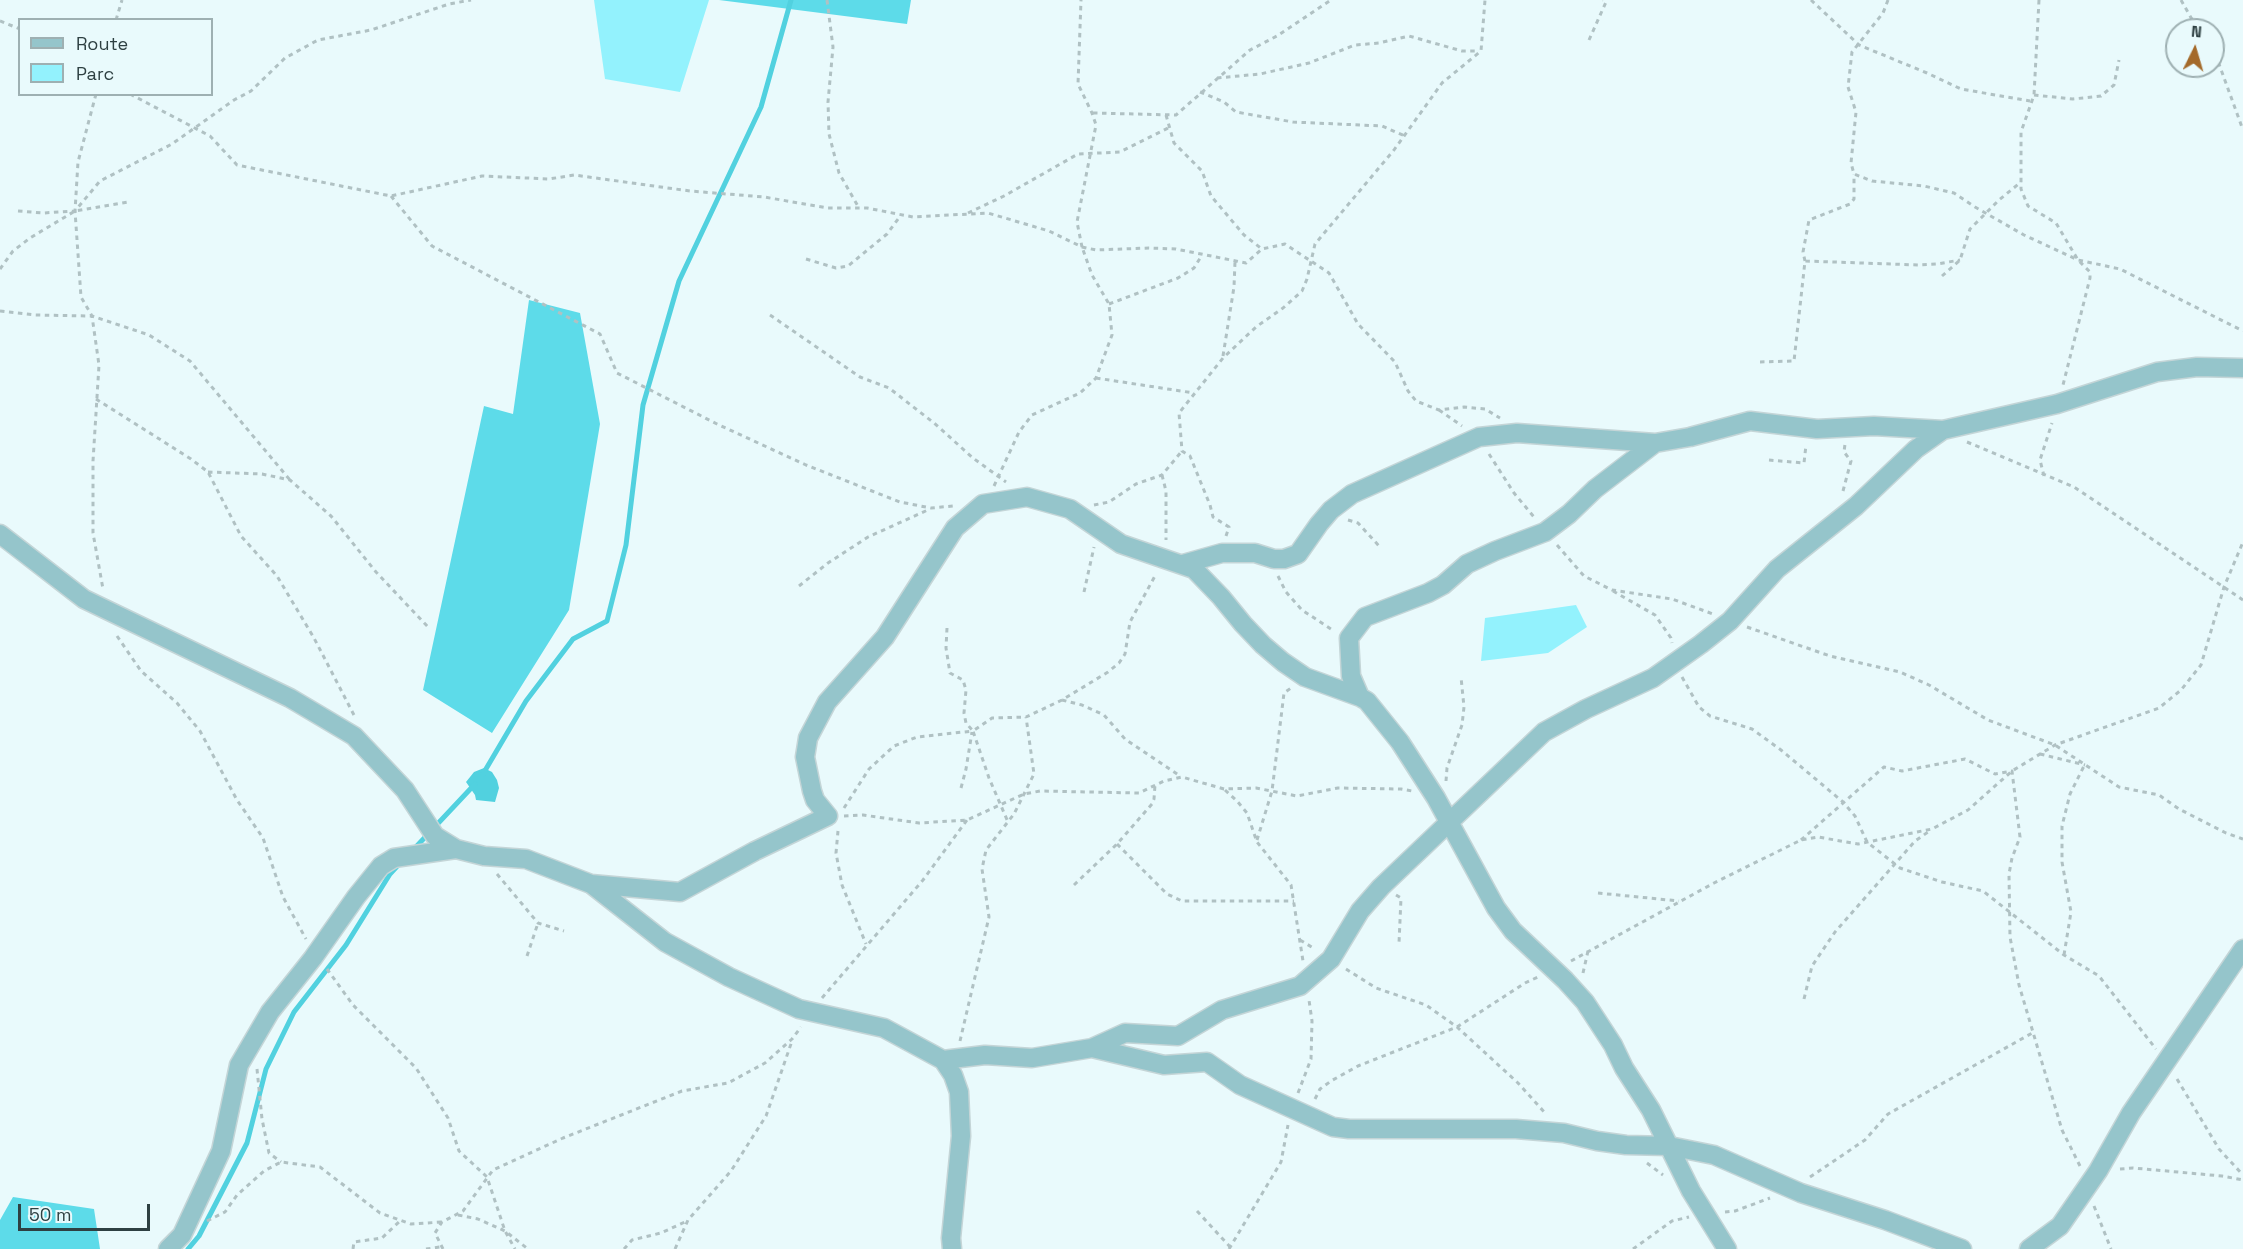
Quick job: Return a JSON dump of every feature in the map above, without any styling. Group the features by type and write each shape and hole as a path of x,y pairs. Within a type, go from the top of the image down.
{"street":[{"path":"1174,561 1222,553 1255,553 1284,560 1298,554 1331,510 1360,490 1479,437 1517,433 1655,443 1690,437 1750,421 1817,429 1874,426 1943,430 2057,404 2157,372 2197,367 2243,368"},
{"path":"591,884 665,942 729,977 799,1009 884,1028 949,1059 985,1055 1032,1058 1092,1048 1125,1033 1179,1036 1222,1010 1300,986 1331,959 1360,911 1381,887 1544,732 1586,709 1653,678 1674,664 1730,621 1777,569 1856,506 1916,449 1943,430"},
{"path":"1360,697 1351,676 1349,638 1365,617 1428,593 1443,585 1467,564 1545,532 1569,514 1595,489 1655,443"},
{"path":"0,534 84,599 290,698 354,736 405,790 435,836 456,849 484,856 526,860 591,884 681,892 755,852 834,816 815,800 806,769 808,738 827,702 885,637 955,528 982,504 1027,497 1070,509 1121,544 1194,569 1263,645 1305,677 1367,701 1441,793 1449,821 1496,908 1513,931 1585,1002 1651,1110 1691,1191 1727,1249"},
{"path":"168,1249 182,1235 221,1151 239,1065 270,1012 381,866 394,858 456,849"},
{"path":"2051,1249 2060,1226 2098,1171 2131,1113 2243,949"},
{"path":"1092,1048 1164,1065 1207,1062 1240,1085 1333,1127 1349,1129 1516,1129 1564,1133 1626,1145 1669,1146 1714,1155 1793,1189 1962,1249"},
{"path":"949,1059 959,1092 961,1125 952,1249"},
{"path":"2029,1249 2060,1226"}],"path":[{"path":"117,18 122,0"},
{"path":"0,269 13,251 75,211 100,181 172,144 234,100 251,91 285,58 318,40 372,30 449,4 471,0"},
{"path":"827,0 833,47 828,102 829,134 839,173 859,208"},
{"path":"391,196 432,246 600,334 617,373 717,424 806,465 900,502 931,508 982,504 999,477 1019,432 1032,416 1080,393 1096,378 1112,335 1109,304 1092,275 1077,222 1096,125 1078,84 1081,0"},
{"path":"1092,113 1176,115 1250,50 1277,36 1331,0"},
{"path":"1070,509 1109,502 1136,484 1162,475 1182,451 1179,413 1223,358 1256,327 1302,291 1315,244 1404,136 1442,83 1480,51 1485,0"},
{"path":"1588,40 1606,2 1603,0"},
{"path":"1811,0 1859,45 1961,89 2031,102"},
{"path":"1760,362 1794,361 1805,261 1803,252 1809,220 1850,204 1854,199 1854,174 1851,163 1856,112 1848,87 1852,52 1883,13 1888,0"},
{"path":"2039,0 2034,94 2020,132 2021,182 2028,206 2056,223 2078,260 2090,272 2057,404 2040,460 2044,476"},
{"path":"2181,0 2191,18"},
{"path":"0,21 18,29"},
{"path":"1217,78 1260,74 1309,63 1354,45 1379,43 1409,36 1462,51 1480,51"},
{"path":"2034,94 2073,99 2101,96 2114,85 2119,60"},
{"path":"2223,78 2243,130"},
{"path":"1200,92 1224,102 1236,112 1293,122 1382,126 1404,136"},
{"path":"95,96 78,162 75,211 81,297 92,316 99,365 93,534 100,579 109,611"},
{"path":"134,96 210,136 237,165 391,196 482,176 549,178 574,176 690,191 764,197 828,208 859,208 913,217 988,213 1049,231 1083,247 1096,250 1160,248 1246,263 1262,249 1285,244 1329,273 1358,324 1395,362 1408,391 1416,401 1439,410 1479,437 1514,493 1584,576 1654,615 1671,638 1674,664 1699,707 1710,716 1752,729 1781,750 1843,802 1855,816 1867,842 1894,864 1942,882 1983,891 2064,955 2099,976 2167,1062 2220,1149 2243,1175"},
{"path":"1166,115 1174,143 1202,171 1211,196 1244,235 1262,249"},
{"path":"965,214 1004,196 1078,154 1120,152 1170,127"},
{"path":"1854,174 1872,181 1924,186 1954,193 2024,235 2078,260 2120,269 2243,331"},
{"path":"1942,276 1960,260 1970,229 2021,182"},
{"path":"18,211 44,213 75,211 128,202"},
{"path":"806,259 836,268 848,266 887,234 901,215"},
{"path":"1109,304 1178,278 1194,268 1202,255"},
{"path":"1805,261 1918,265 1960,260"},
{"path":"1223,358 1234,287 1235,262"},
{"path":"0,311 35,315 92,316 148,335 189,361 290,480 331,516 376,572 428,627"},
{"path":"770,315 860,376 889,388 1027,497"},
{"path":"1096,378 1194,393"},
{"path":"96,399 208,472 241,536 277,576 314,638 355,715 354,736"},
{"path":"1439,410 1464,407 1485,409 1496,414 1517,433"},
{"path":"1769,460 1804,463 1807,428"},
{"path":"1843,491 1851,461 1844,452 1847,428"},
{"path":"1943,430 2044,476 2074,487 2243,600"},
{"path":"1182,451 1190,456 1213,517 1229,527 1222,553"},
{"path":"208,472 262,474 290,480"},
{"path":"866,944 842,885 836,853 834,816 869,769 894,746 917,737 973,731 992,718 1026,717 1062,700 1119,663 1125,654 1130,622 1147,588 1174,561 1162,475"},
{"path":"799,586 828,563 868,537 931,508"},
{"path":"1331,510 1341,517 1358,523 1380,547"},
{"path":"1084,592 1098,528"},
{"path":"1804,999 1812,966 1835,932 1915,841 1968,810 2012,771 2038,754 2055,745 2159,708 2181,690 2201,665 2224,587 2243,542"},
{"path":"1269,558 1286,591 1302,610 1349,638"},
{"path":"1612,590 1672,599 1830,656 1900,672 1929,685 1988,720 2055,745 2119,788 2159,795 2179,809 2216,828 2243,838"},
{"path":"947,628 946,648 950,673 963,680 966,690 964,713 966,723 973,731 1008,822"},
{"path":"1257,842 1272,791 1284,693 1305,677"},
{"path":"1062,700 1082,705 1104,715 1125,739 1182,777 1224,789 1256,788 1297,796 1338,788 1401,789 1441,793 1462,725 1464,707 1461,677"},
{"path":"949,1059 989,916 982,869 986,850 1008,822 1034,774 1026,717"},
{"path":"961,788 973,731"},
{"path":"2038,754 2085,765"},
{"path":"1299,1113 1320,1089 1358,1066 1457,1027 1525,983 1801,840 1884,767 1902,771 1965,759 1995,774 2012,771"},
{"path":"2064,955 2071,912 2062,862 2061,826 2070,794 2085,765"},
{"path":"2012,771 2020,837 2009,874 2009,910 2010,937 2019,985 2062,1130 2082,1170 2086,1188 2111,1249"},
{"path":"834,816 863,815 919,823 967,820 1024,794 1040,791 1139,793 1155,785 1182,777"},
{"path":"1074,885 1117,844 1152,804 1155,785"},
{"path":"1197,1211 1230,1248 1281,1162 1299,1113 1311,1059 1312,1021 1291,885 1257,842 1246,813 1224,789"},
{"path":"675,1249 688,1220 731,1171 766,1116 792,1040 811,1012 866,944 923,880 967,820"},
{"path":"1801,840 1818,837 1858,843 1932,829"},
{"path":"1117,844 1167,894 1182,901 1294,901"},
{"path":"484,856 538,923 564,931"},
{"path":"1381,887 1401,898 1399,943"},
{"path":"1598,893 1681,901"},
{"path":"527,956 538,923"},
{"path":"1300,940 1376,988 1426,1005 1457,1027 1518,1083 1564,1133"},
{"path":"1633,1249 1672,1221 1706,1213 1735,1211 1793,1189 1865,1140 1888,1114 2034,1032"},
{"path":"254,1039 262,1119 269,1153 281,1162 320,1167 380,1213 411,1224 442,1222 456,1215 462,1211 493,1170 563,1138 682,1091 728,1083 765,1063 792,1040"},
{"path":"1626,1145 1665,1176"},
{"path":"182,1235 225,1212 237,1196 264,1171 281,1162"},
{"path":"2098,1171 2133,1168 2243,1180"},
{"path":"456,1215 478,1219 505,1231 528,1249"},
{"path":"353,1249 354,1242 382,1238 401,1220"},
{"path":"624,1249 632,1240 661,1233 688,1220"},
{"path":"426,1249 441,1248 435,1233 442,1222"}],"green space":[{"path":"594,0 709,0 680,92 605,79"},
{"path":"1576,605 1587,627 1548,653 1481,661 1485,618"}],"shaded area":[{"path":"719,0 911,0 907,24"},
{"path":"529,300 580,313 600,424 569,610 492,733 423,690 484,406 513,414"},
{"path":"484,768 492,772 497,780 499,788 495,802 476,800 466,782 474,772"},
{"path":"13,1197 94,1209 100,1249 0,1249 0,1220"}],"waterway":[{"path":"483,774 526,701 573,639 607,621 626,545 643,405 679,281 761,107 791,0"},
{"path":"414,849 475,784"},
{"path":"188,1249 199,1236 247,1143 266,1069 294,1012 346,945 390,874 401,862"}]}
